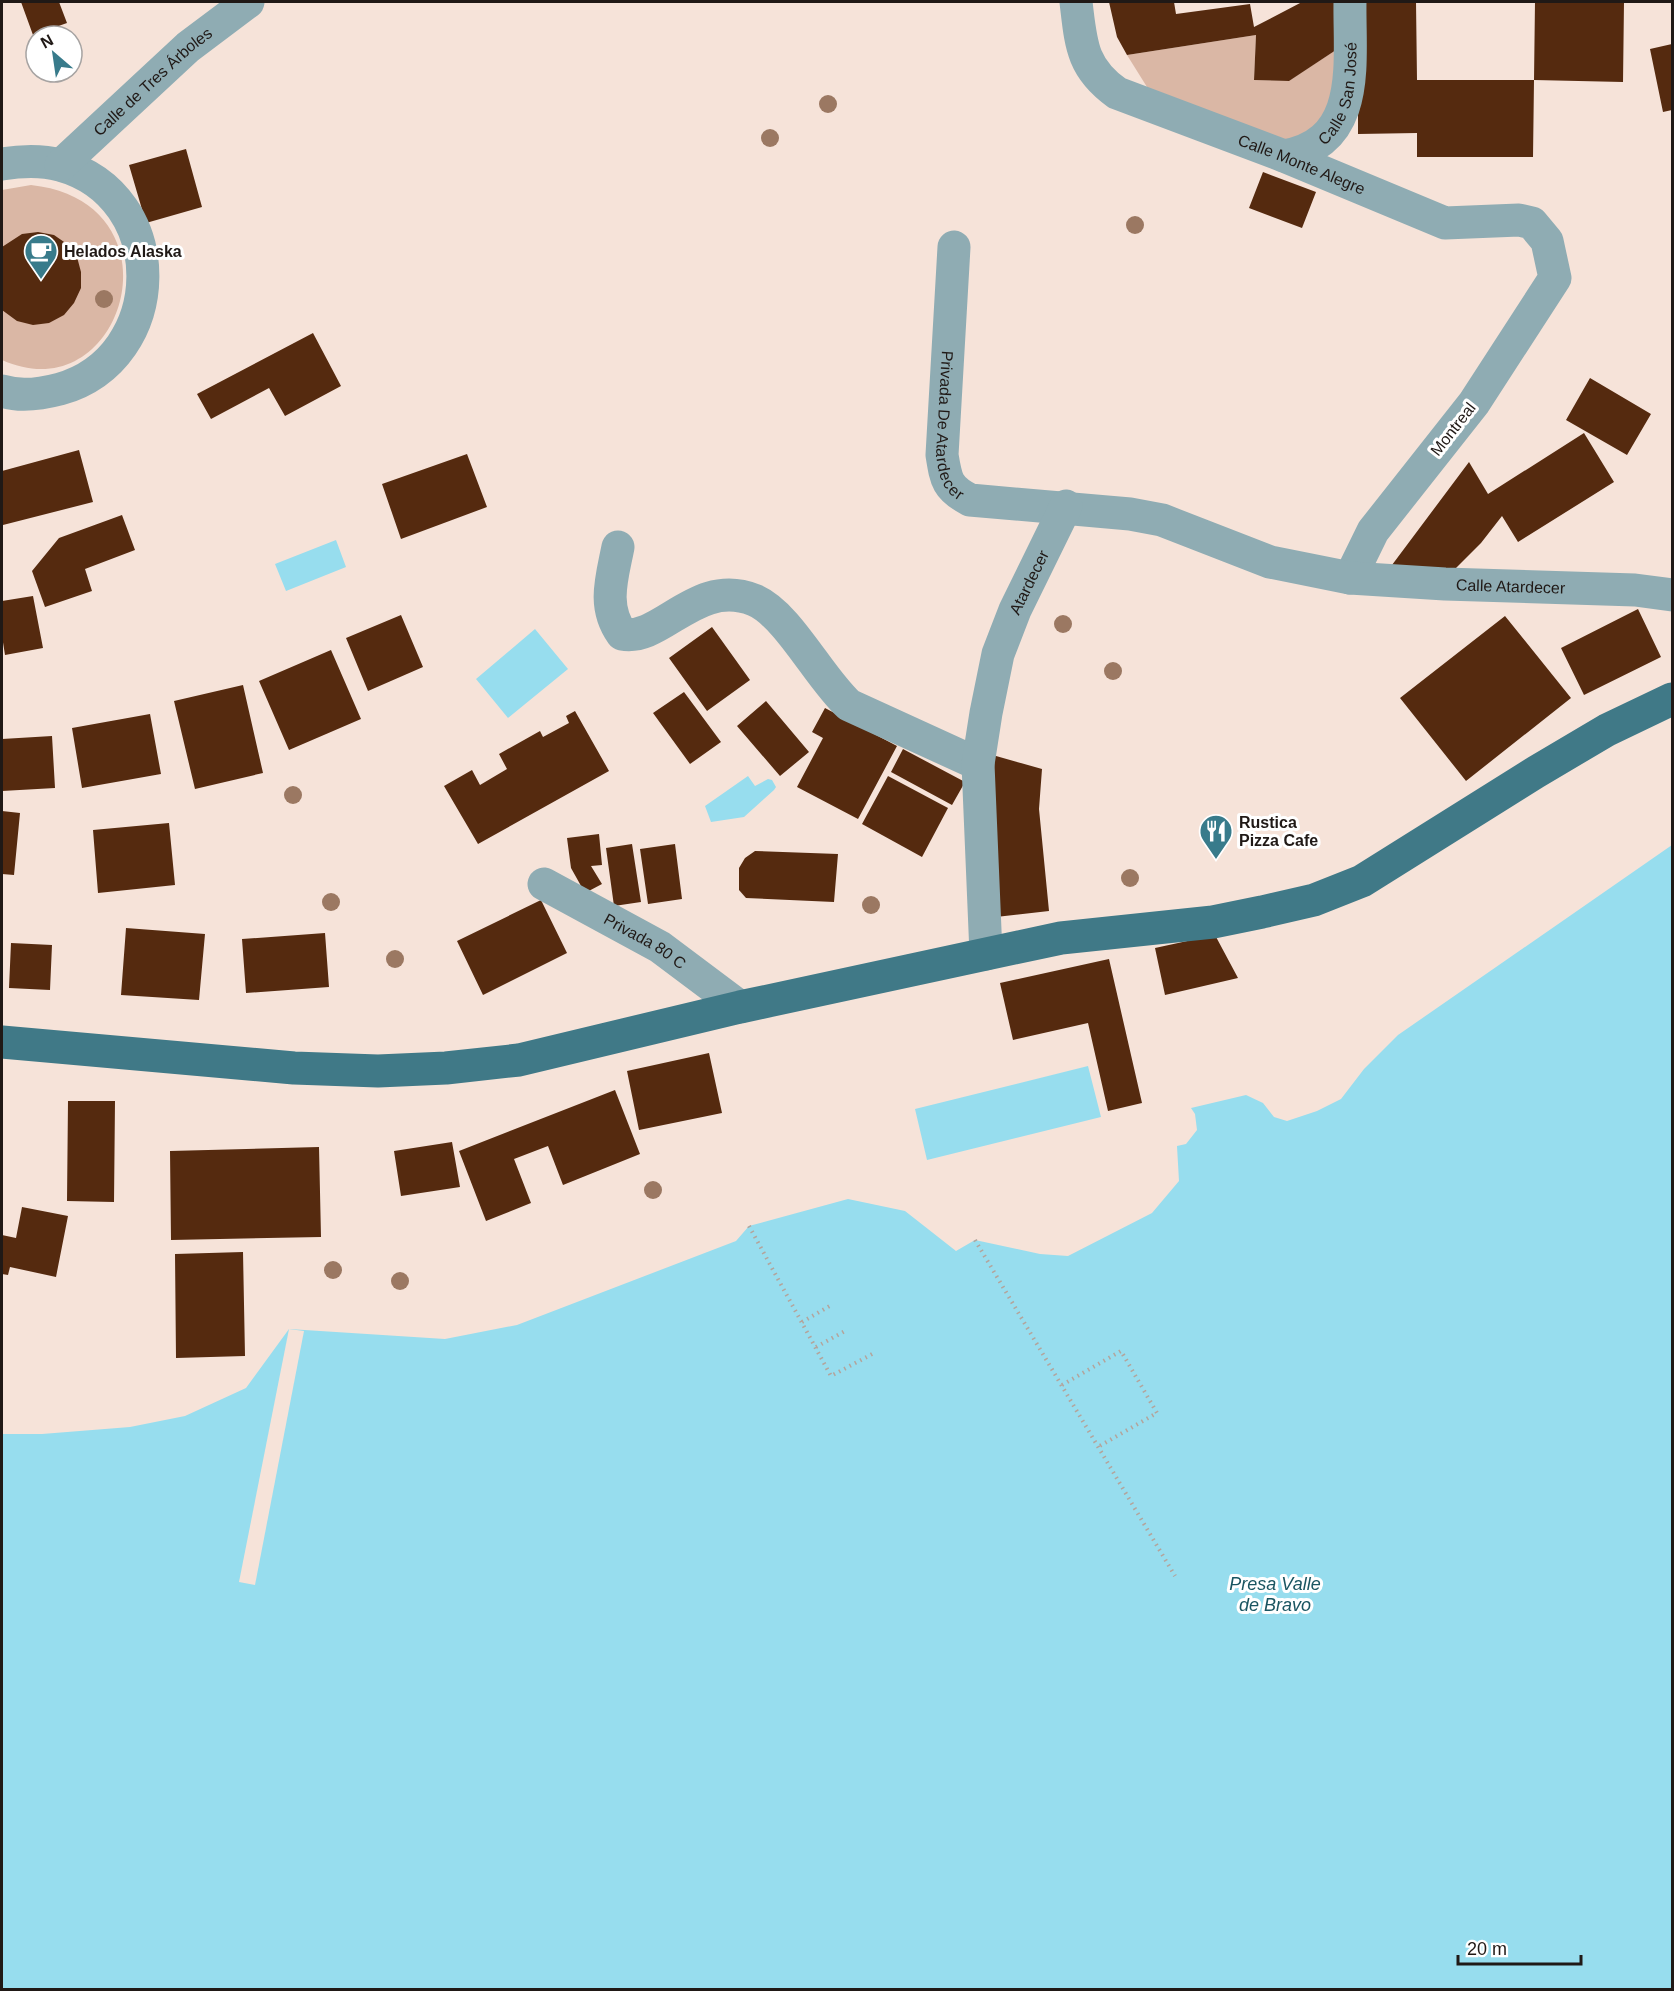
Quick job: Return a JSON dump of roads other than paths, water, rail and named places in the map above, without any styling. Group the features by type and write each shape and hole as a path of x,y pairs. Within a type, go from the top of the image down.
{"main road":[{"path":"2,1042 294,1068 390,1070 519,1060 740,1007 1061,938 1213,922 1314,900 1362,881 1536,772 1616,725 1672,699"}],"street":[{"name":"Calle de Tres Árboles","path":"61,165 188,47 248,2"},
{"name":"Calle Monte Alegre","path":"1076,2 1084,56 1101,82 1117,93 1284,156 1445,223 1520,220 1532,224 1547,241 1555,278"},
{"name":"Calle San José","path":"1284,156 1315,147 1328,137 1338,124 1344,108 1350,62 1350,2"},
{"path":"2,164 30,160 61,165 84,175 105,189 122,208 135,229 142,253 145,278 140,311 126,341 104,367 75,385 43,394 2,392"},
{"name":"Privada De Atardecer","path":"954,248 942,455 945,476 954,491 970,500 1066,506"},
{"name":"Montreal","path":"1350,578 1373,531 1474,403 1555,278"},
{"path":"1066,506 1162,520 1270,562 1350,578"},
{"name":"Atardecer","path":"986,954 978,764 998,654 1015,610 1066,506"},
{"path":"618,547 609,606 612,620 622,634 632,636 646,631 712,597 736,595 755,601 772,612 833,691 849,705 978,764"},
{"name":"Calle Atardecer","path":"1350,578 1445,584 1635,590 1672,595"},
{"name":"Privada 80 C","path":"544,884 660,946 740,1007"}],"water":[{"path":"336,540 346,567 286,591 275,564"},
{"path":"535,629 568,669 508,718 476,679"},
{"path":"748,776 755,786 768,779 772,780 776,787 744,817 711,822 705,806"},
{"name":"Presa Valle de Bravo","path":"1672,845 1672,1989 2,1990 2,1434 42,1434 130,1427 185,1416 246,1388 289,1329 445,1339 517,1325 736,1241 749,1226 848,1199 905,1211 956,1251 975,1240 1040,1254 1068,1256 1152,1213 1179,1181 1177,1146 1186,1144 1197,1130 1195,1114 1191,1108 1246,1095 1263,1103 1274,1117 1287,1121 1317,1111 1341,1099 1364,1069 1398,1035"},
{"path":"1088,1066 1101,1117 927,1160 915,1109"}],"place":[{"name":"Helados Alaska","path":"41,280"},
{"name":"Rustica Pizza Cafe","path":"1216,860"}]}
